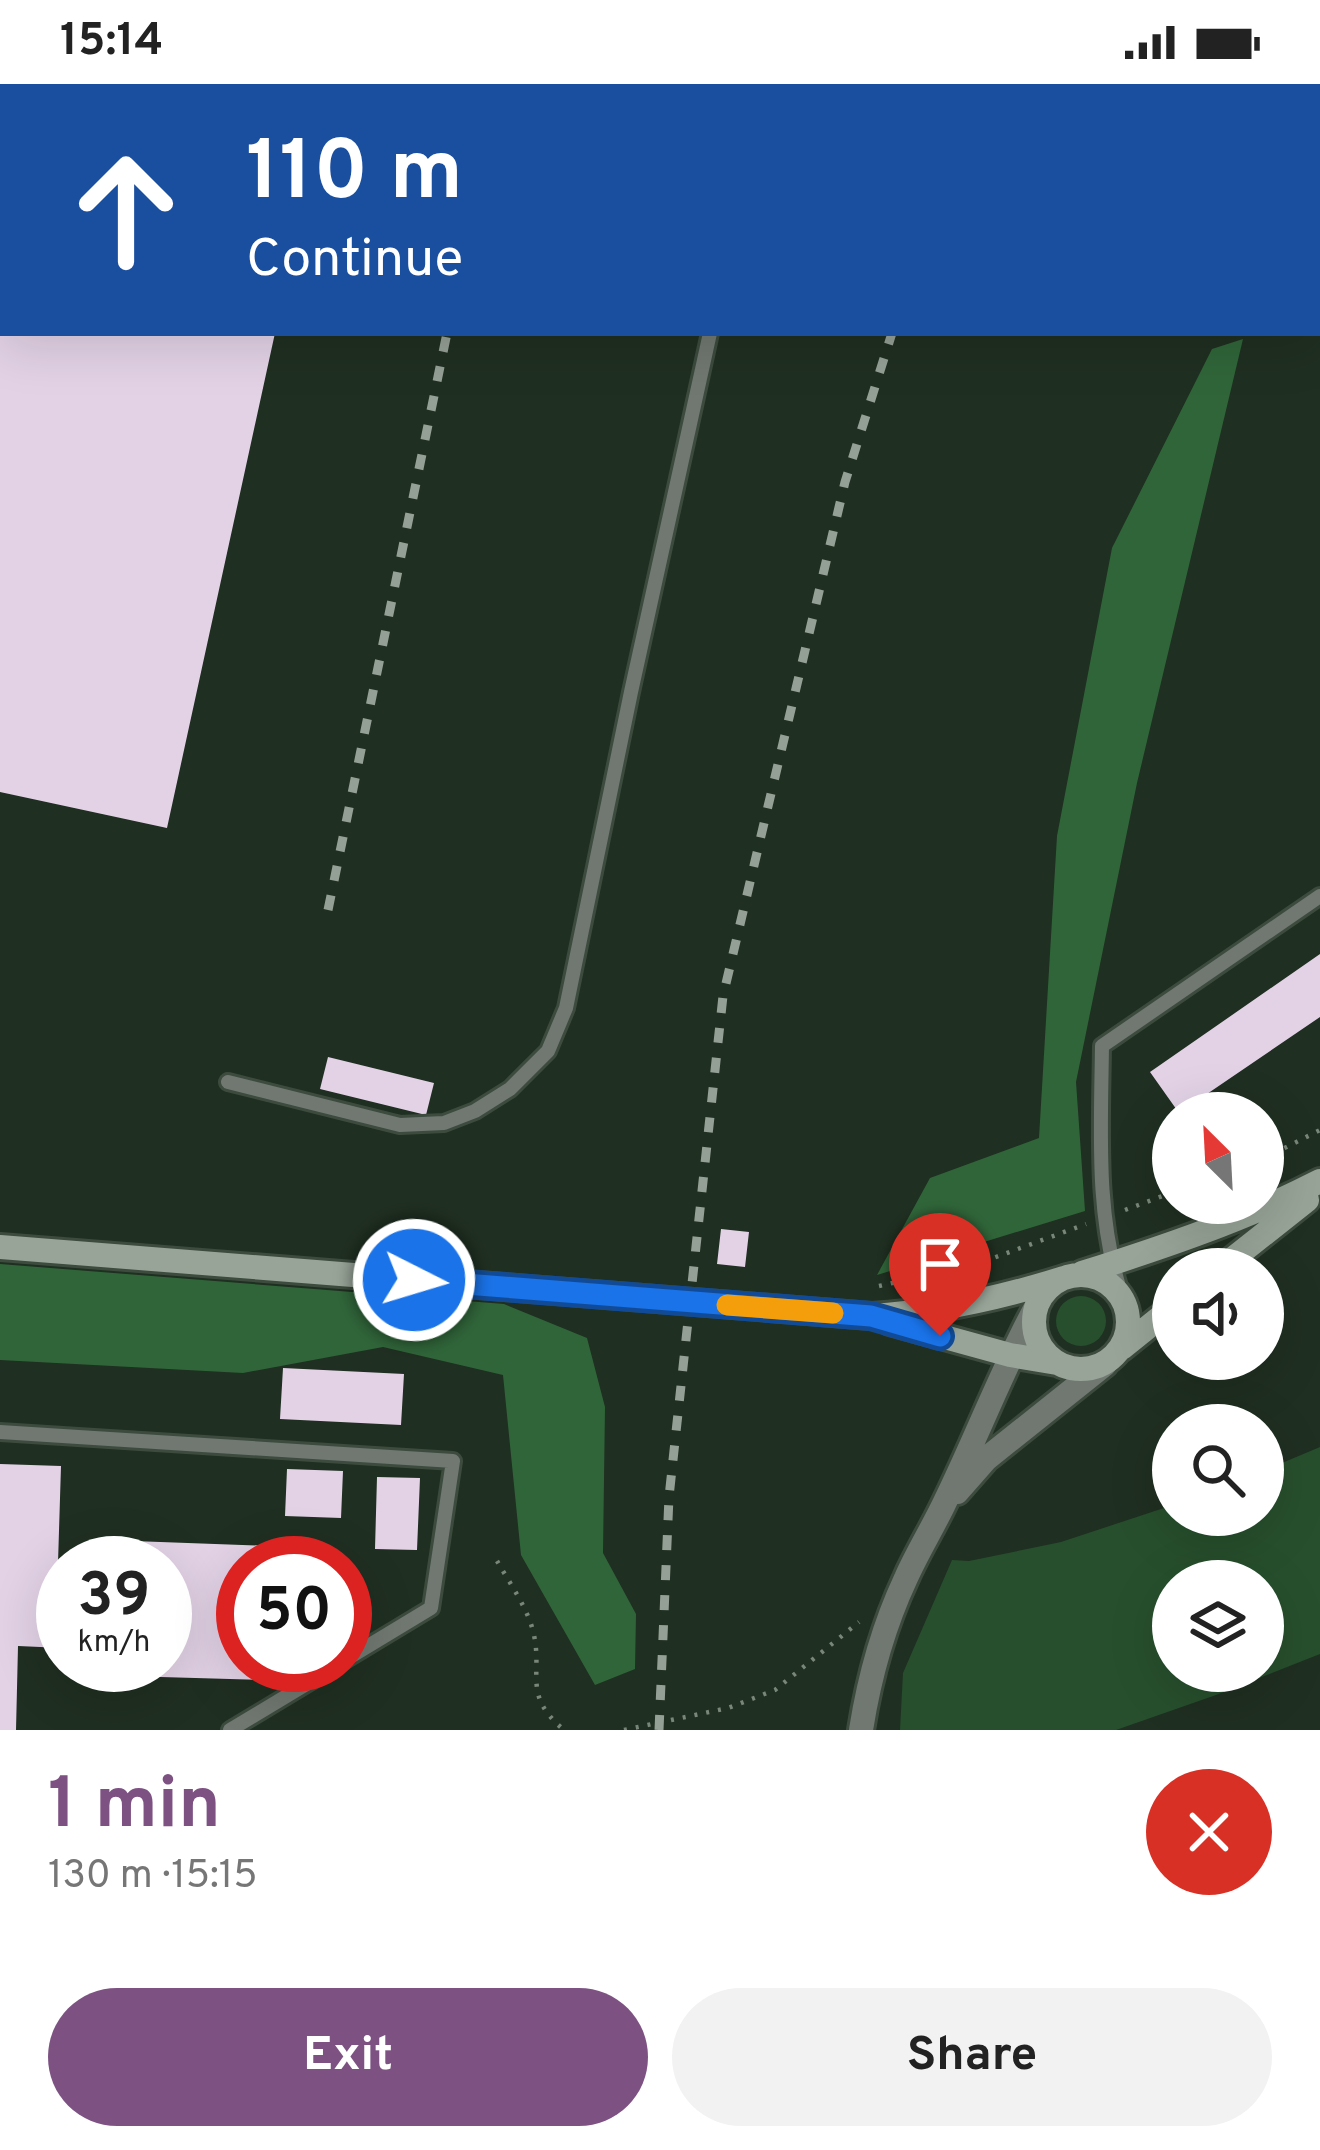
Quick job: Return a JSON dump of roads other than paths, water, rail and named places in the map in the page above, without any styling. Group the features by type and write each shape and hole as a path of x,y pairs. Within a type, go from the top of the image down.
{"main road":[{"path":"0,1247 871,1316 1002,1298 1154,1251 1320,1185"},
{"path":"1245,1248 1320,1185"},
{"path":"1057,1363 1036,1338 1035,1310 1051,1285 1069,1276 1095,1276 1123,1299 1128,1333 1113,1357"},
{"path":"871,1316 1073,1369 1089,1369 1113,1357 1152,1324"}],"street":[{"path":"861,1730 881,1645 903,1584 1035,1310"},
{"path":"943,1507 986,1459 1113,1357"}],"lane":[{"path":"227,1082 400,1125 444,1123 510,1089 548,1051 566,1007 709,336"},
{"path":"1123,1299 1111,1264 1100,1168 1102,1046 1320,896"},
{"path":"0,1432 453,1461 431,1608 372,1644"},
{"path":"230,1730 293,1692"}],"railway":[{"path":"328,910 446,336"},
{"path":"659,1730 669,1497 723,996 845,482 891,336"}]}
